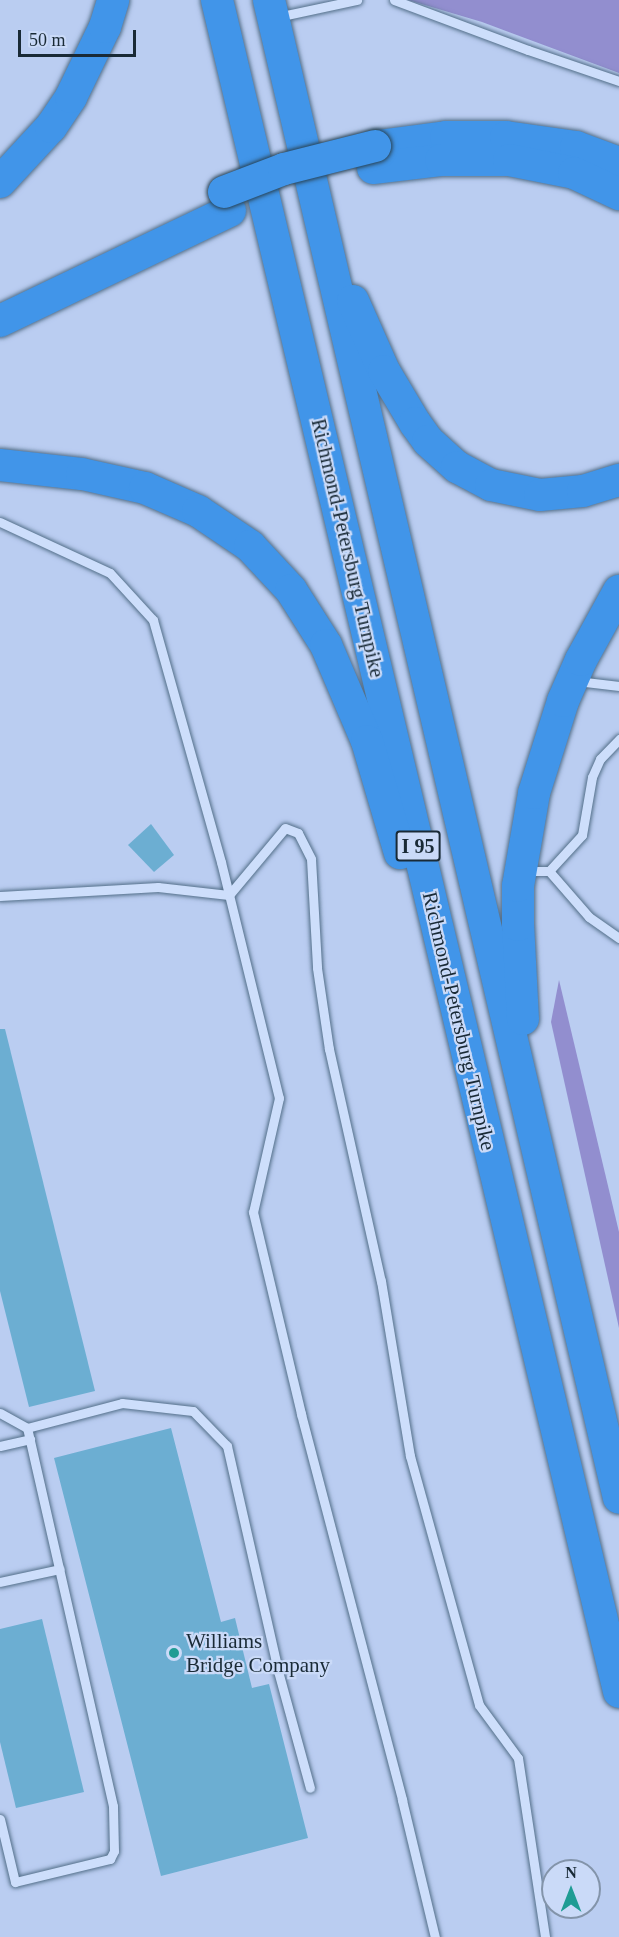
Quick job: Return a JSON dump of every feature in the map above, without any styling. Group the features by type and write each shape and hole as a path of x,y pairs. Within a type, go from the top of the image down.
{"highway":[{"path":"0,182 51,127 71,97 105,27 113,0"},
{"name":"Richmond-Petersburg Turnpike","path":"217,0 367,622 480,1113 619,1692"},
{"name":"I 95","path":"271,9 619,1498"},
{"path":"289,82 322,206 355,306 384,371 428,441 458,467 474,477 514,491 540,495 565,495 600,488 619,480"},
{"path":"0,300 227,202 266,195 374,157 446,137 506,137 576,147 619,163"},
{"path":"374,157 509,160 574,173 619,194"},
{"path":"0,321 227,202"},
{"path":"0,465 113,479 173,499 224,527 250,546 291,590 326,645 367,741 429,958 480,1113"},
{"path":"546,1183 526,1055 518,925 535,871 543,760 572,681 619,591"}],"lane":[{"path":"271,9 357,0"},
{"path":"394,0 619,81"},
{"path":"0,522 110,573 153,620 193,753 279,1098 253,1212 435,1937"},
{"path":"572,681 619,686"},
{"path":"619,739 600,759 592,777 582,835 535,871 589,917 619,938"},
{"path":"229,895 285,828 298,833 311,859 317,968 329,1049 381,1281 410,1456 479,1705 518,1758 545,1937"},
{"path":"0,896 158,887 229,895"},
{"path":"0,1413 27,1428 122,1403 193,1411 227,1446 278,1671 310,1788"},
{"path":"0,1819 15,1882 110,1859 114,1851 113,1806 27,1428"},
{"path":"0,1446 30,1439"},
{"path":"0,1582 60,1569"}],"shaded area":[{"path":"408,0 619,0 619,73 482,22"},
{"path":"559,980 619,1232 619,1328 551,1022"}],"building":[{"path":"151,824 174,855 154,872 128,845"},
{"path":"0,1029 5,1029 95,1391 29,1407 0,1291"},
{"name":"Williams Bridge Company","path":"171,1428 221,1622 235,1618 252,1688 269,1684 308,1838 161,1876 54,1458"},
{"path":"42,1619 84,1792 16,1808 0,1742 0,1629"}],"place":[{"name":"Williams Bridge Company","path":"174,1653"}]}
